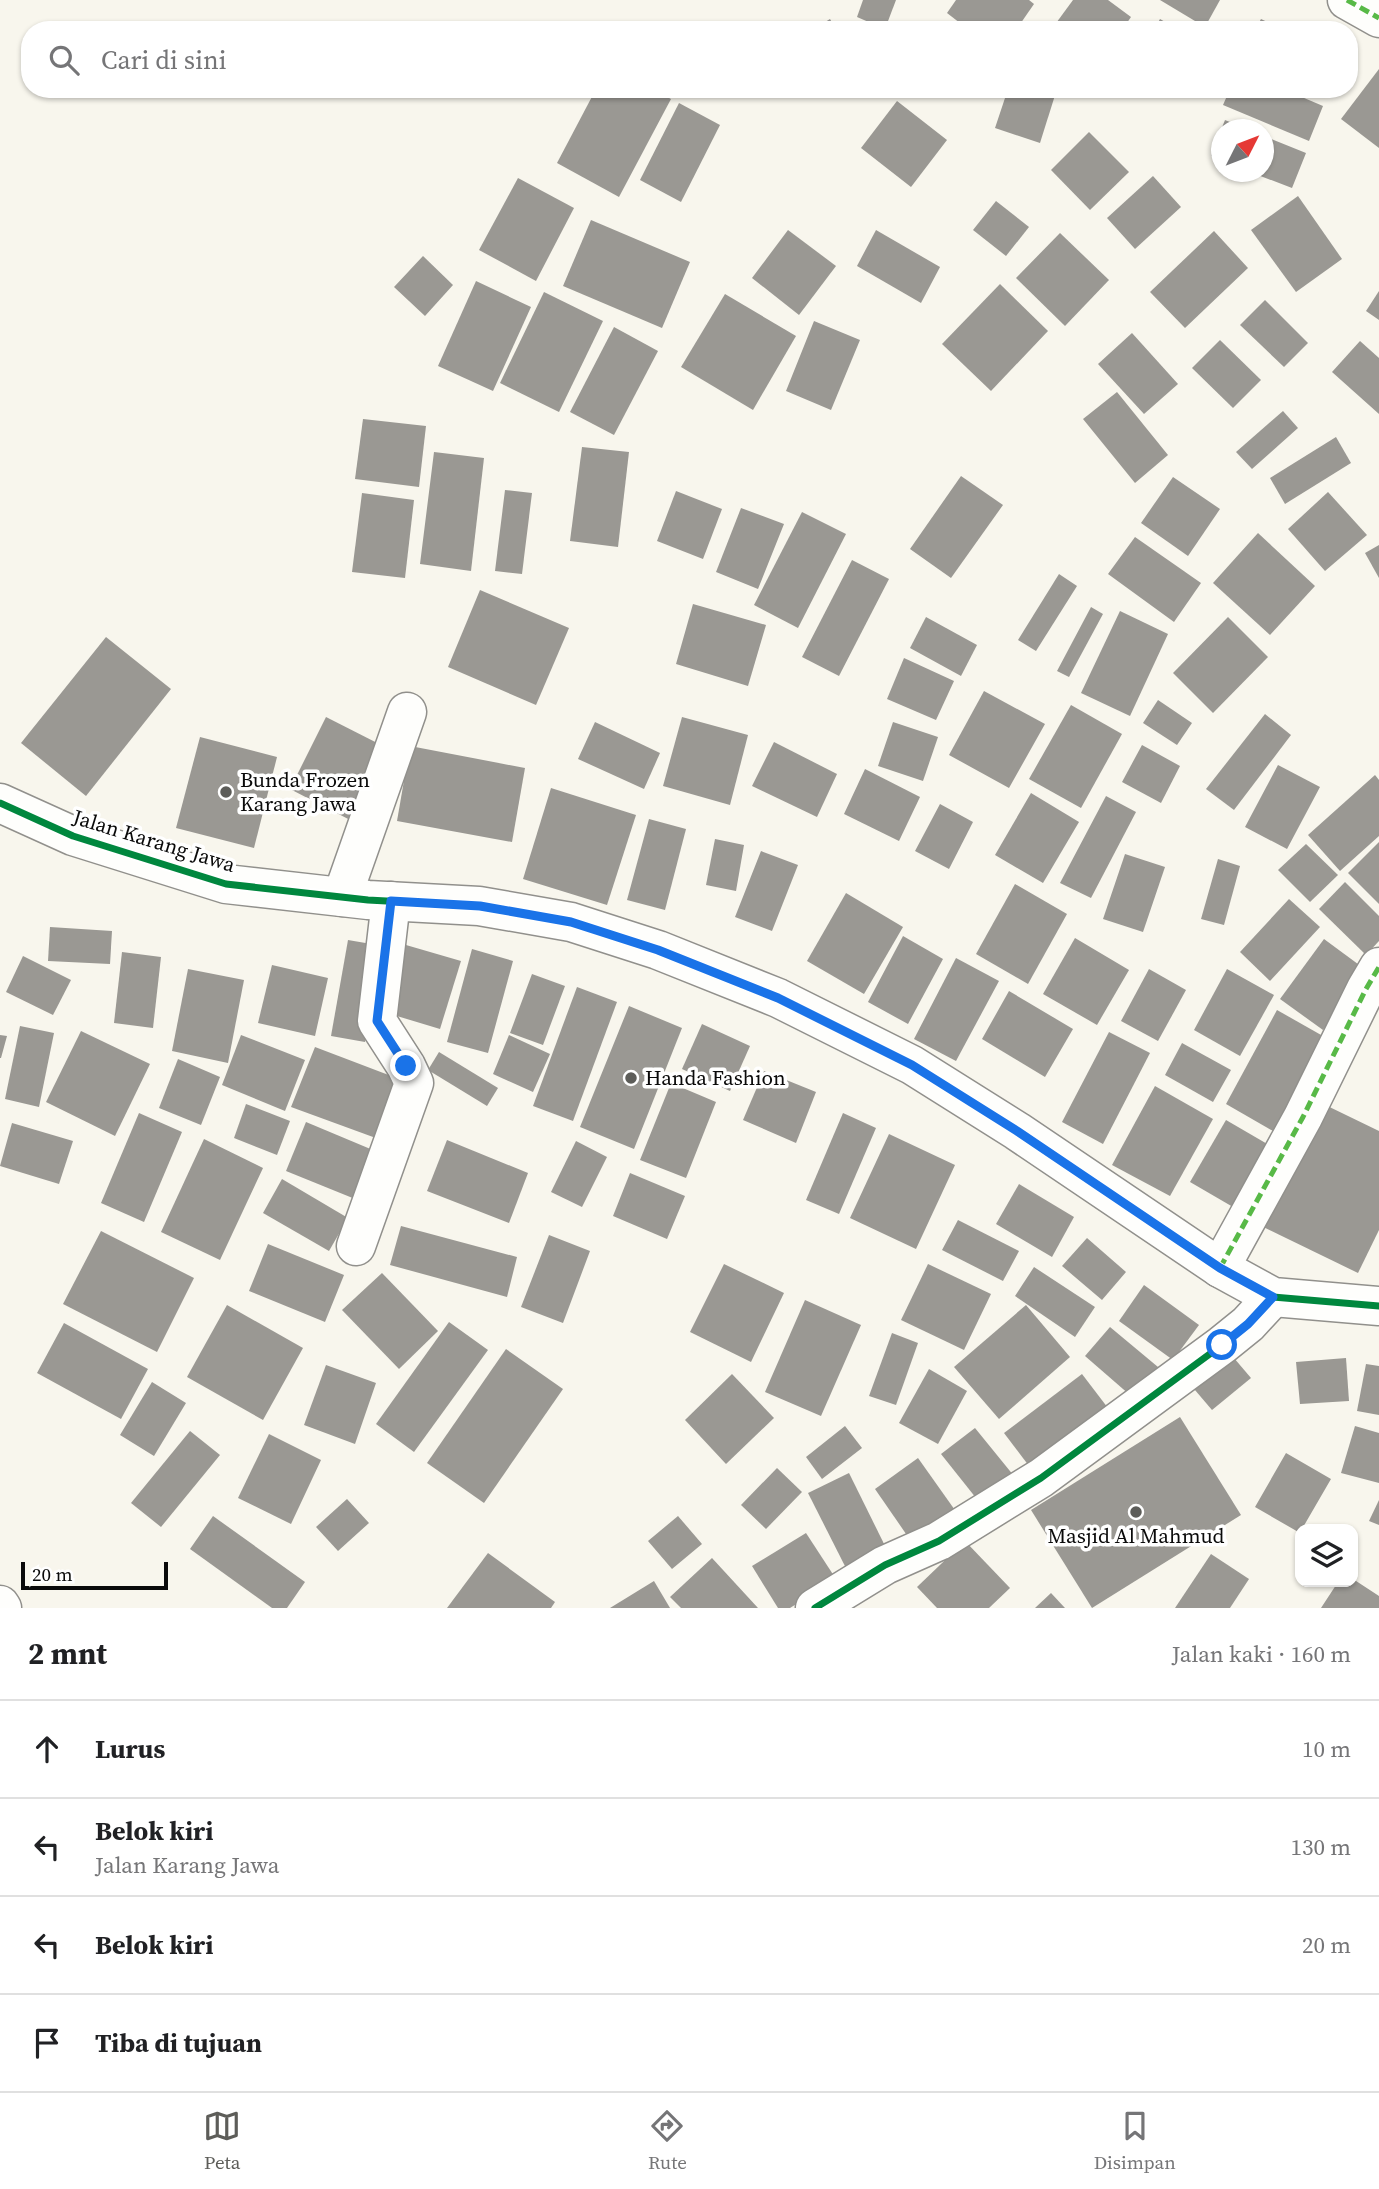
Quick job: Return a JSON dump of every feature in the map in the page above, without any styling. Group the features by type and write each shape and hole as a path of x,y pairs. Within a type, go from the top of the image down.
{"street":[{"path":"1347,0 1379,18"},
{"path":"342,897 407,712"},
{"name":"Jalan Karang Jawa","path":"0,803 73,836 226,884 342,897 480,906 571,922 658,950 778,998 912,1065 1017,1131 1220,1268 1273,1297 1379,1306"},
{"path":"356,1246 414,1083 377,1021 391,901"},
{"path":"1220,1268 1303,1117 1379,967"},
{"path":"815,1608 885,1565 939,1541 1041,1479 1222,1345 1248,1324 1273,1297"}],"building":[{"path":"863,0 896,0 888,21 866,21 857,17"},
{"path":"956,0 1029,0 1034,4 1022,21 957,21 947,13"},
{"path":"1073,0 1108,0 1131,17 1128,21 1058,21"},
{"path":"1160,0 1220,0 1208,21 1195,21"},
{"path":"1379,69 1379,148 1341,119"},
{"path":"591,98 671,99 619,197 557,163"},
{"path":"1005,98 1054,98 1040,143 995,128"},
{"path":"1226,98 1304,98 1323,106 1309,141 1274,126 1274,119 1256,119 1223,105"},
{"path":"897,101 947,140 911,187 861,148"},
{"path":"679,103 720,125 681,202 640,180"},
{"path":"1089,132 1129,172 1090,210 1051,170"},
{"path":"1274,140 1306,153 1292,188 1274,181"},
{"path":"1153,176 1181,207 1135,249 1107,218"},
{"path":"518,178 574,208 536,281 479,250"},
{"path":"1298,196 1342,259 1296,292 1251,230"},
{"path":"996,201 1029,227 1006,256 973,230"},
{"path":"591,220 690,262 662,328 563,286"},
{"path":"788,230 836,266 799,315 752,278"},
{"path":"876,230 940,267 921,303 857,266"},
{"path":"1214,231 1248,268 1185,328 1150,292"},
{"path":"1060,233 1109,280 1065,326 1016,278"},
{"path":"423,256 453,285 425,316 394,287"},
{"path":"476,281 531,307 493,391 438,366"},
{"path":"1000,284 1048,331 991,391 942,344"},
{"path":"1379,291 1379,320 1366,311"},
{"path":"544,292 603,321 559,412 500,383"},
{"path":"725,294 796,336 753,410 681,367"},
{"path":"1265,300 1308,343 1284,367 1240,325"},
{"path":"814,321 860,340 831,410 786,391"},
{"path":"614,327 658,351 614,435 570,412"},
{"path":"1132,333 1178,384 1144,414 1098,364"},
{"path":"1220,340 1261,380 1233,408 1192,368"},
{"path":"1360,341 1379,358 1379,414 1332,372"},
{"path":"1117,392 1168,455 1135,483 1083,419"},
{"path":"1283,411 1298,428 1252,469 1236,452"},
{"path":"363,419 426,426 419,487 355,479"},
{"path":"1336,437 1351,463 1285,504 1270,478"},
{"path":"582,447 629,452 618,547 570,541"},
{"path":"434,452 484,458 471,571 420,564"},
{"path":"961,476 1003,505 951,578 910,549"},
{"path":"1173,477 1220,509 1188,556 1141,523"},
{"path":"505,490 532,493 522,574 495,571"},
{"path":"676,491 722,509 703,559 657,541"},
{"path":"1328,492 1367,535 1325,571 1288,529"},
{"path":"362,493 414,500 405,578 352,572"},
{"path":"741,508 784,524 758,589 716,572"},
{"path":"802,512 846,534 798,628 754,605"},
{"path":"1258,533 1315,586 1270,635 1213,583"},
{"path":"1135,537 1201,583 1174,622 1108,574"},
{"path":"1379,545 1379,578 1365,553"},
{"path":"852,560 889,579 839,676 802,657"},
{"path":"1059,574 1077,586 1036,651 1018,640"},
{"path":"480,590 569,628 536,705 448,667"},
{"path":"693,604 766,625 748,686 676,664"},
{"path":"1091,607 1103,614 1069,677 1057,671"},
{"path":"1120,611 1168,634 1130,716 1081,693"},
{"path":"926,617 977,645 961,676 910,648"},
{"path":"1228,617 1268,657 1213,713 1173,673"},
{"path":"106,637 171,689 86,796 21,743"},
{"path":"904,658 954,681 936,720 887,699"},
{"path":"984,691 1045,724 1009,788 949,755"},
{"path":"1158,700 1192,723 1177,745 1143,723"},
{"path":"1071,705 1122,734 1081,808 1029,779"},
{"path":"1265,714 1291,735 1234,810 1206,789"},
{"path":"326,717 391,750 354,822 290,789"},
{"path":"682,717 748,735 730,805 663,786"},
{"path":"595,722 660,753 644,789 578,759"},
{"path":"893,722 938,737 923,781 878,766"},
{"name":"Bunda Frozen Karang Jawa","path":"200,737 277,757 254,848 176,828"},
{"path":"774,742 837,774 817,817 752,786"},
{"path":"1142,745 1180,766 1161,803 1122,782"},
{"path":"410,746 525,768 512,842 397,821"},
{"path":"1278,765 1320,787 1287,849 1245,827"},
{"path":"865,769 920,797 899,841 844,814"},
{"path":"1375,775 1379,780 1379,836 1340,871 1308,835"},
{"path":"551,788 636,815 607,905 523,879"},
{"path":"1031,793 1079,822 1043,883 995,855"},
{"path":"1106,796 1136,812 1091,898 1060,883"},
{"path":"940,804 973,822 949,869 915,851"},
{"path":"649,819 686,829 665,910 627,900"},
{"path":"715,839 744,845 736,891 706,885"},
{"path":"1379,842 1379,904 1348,873"},
{"path":"1306,844 1338,875 1310,902 1278,870"},
{"path":"761,851 798,865 772,931 735,917"},
{"path":"1125,854 1165,867 1143,932 1103,919"},
{"path":"1218,859 1240,866 1224,925 1201,919"},
{"path":"1345,882 1379,916 1379,941 1366,955 1319,909"},
{"path":"1015,884 1067,914 1028,984 976,954"},
{"path":"846,893 903,927 864,994 807,961"},
{"path":"1289,899 1320,927 1270,981 1240,952"},
{"path":"50,927 112,931 110,964 48,961"},
{"path":"903,936 943,959 908,1024 868,1002"},
{"path":"1075,938 1129,970 1097,1025 1043,994"},
{"path":"1324,939 1366,970 1323,1030 1280,999"},
{"path":"348,940 383,946 365,1042 331,1036"},
{"path":"406,945 461,961 440,1029 387,1013"},
{"path":"472,949 513,961 488,1053 447,1042"},
{"path":"122,952 161,957 153,1028 114,1023"},
{"path":"23,956 71,980 53,1015 6,992"},
{"path":"956,958 999,981 956,1061 914,1039"},
{"path":"272,965 328,978 315,1036 258,1023"},
{"path":"188,969 244,980 228,1063 172,1051"},
{"path":"1149,969 1186,990 1158,1041 1121,1021"},
{"path":"1227,969 1274,995 1240,1056 1194,1030"},
{"path":"532,974 565,986 543,1045 510,1033"},
{"path":"577,987 617,1002 573,1121 533,1106"},
{"path":"1009,991 1073,1029 1045,1077 982,1039"},
{"name":"Handa Fashion","path":"629,1006 682,1028 634,1149 580,1127"},
{"path":"1277,1010 1337,1044 1285,1138 1226,1104"},
{"path":"702,1024 750,1046 730,1091 682,1069"},
{"path":"20,1026 54,1033 39,1107 5,1099"},
{"path":"81,1031 150,1064 115,1136 46,1102"},
{"path":"1109,1032 1150,1053 1103,1144 1062,1122"},
{"path":"0,1035 7,1036 1,1058 0,1058"},
{"path":"241,1035 305,1060 285,1111 222,1085"},
{"path":"509,1035 550,1054 533,1092 493,1074"},
{"path":"1182,1043 1231,1070 1213,1102 1165,1075"},
{"path":"315,1047 407,1082 384,1141 291,1107"},
{"path":"439,1052 498,1088 487,1106 428,1070"},
{"path":"178,1059 220,1077 201,1125 159,1108"},
{"path":"764,1071 816,1092 796,1143 743,1120"},
{"path":"671,1083 716,1102 686,1178 640,1160"},
{"path":"1155,1086 1213,1119 1170,1196 1112,1165"},
{"path":"1313,1099 1379,1131 1379,1230 1358,1273 1255,1223"},
{"path":"246,1104 290,1121 277,1155 234,1138"},
{"path":"139,1113 182,1132 144,1222 101,1203"},
{"path":"843,1113 876,1128 839,1214 806,1200"},
{"path":"1226,1120 1281,1152 1245,1214 1190,1182"},
{"path":"306,1122 380,1153 360,1201 286,1171"},
{"path":"12,1123 73,1141 59,1184 0,1166"},
{"path":"889,1134 955,1165 916,1249 850,1218"},
{"path":"204,1139 263,1168 220,1260 161,1232"},
{"path":"447,1140 528,1173 509,1223 427,1191"},
{"path":"576,1141 607,1157 582,1207 551,1192"},
{"path":"630,1173 685,1196 667,1239 613,1216"},
{"path":"282,1179 348,1218 329,1251 263,1213"},
{"path":"1019,1184 1074,1217 1052,1257 996,1224"},
{"path":"958,1220 1019,1251 1003,1281 942,1250"},
{"path":"401,1226 517,1257 507,1297 390,1265"},
{"path":"101,1231 194,1278 157,1352 63,1304"},
{"path":"549,1235 590,1251 563,1323 521,1307"},
{"path":"1087,1238 1126,1272 1102,1300 1062,1266"},
{"path":"268,1244 344,1275 325,1322 249,1291"},
{"path":"724,1264 784,1293 751,1362 690,1332"},
{"path":"928,1264 991,1294 964,1350 901,1320"},
{"path":"1034,1267 1095,1307 1075,1337 1015,1296"},
{"path":"382,1273 438,1331 399,1369 342,1310"},
{"path":"1144,1285 1199,1325 1173,1360 1119,1321"},
{"path":"805,1300 861,1325 821,1416 765,1392"},
{"path":"227,1305 303,1348 263,1420 187,1377"},
{"path":"1026,1305 1070,1357 999,1419 954,1367"},
{"path":"449,1322 488,1350 414,1452 376,1424"},
{"path":"64,1323 148,1369 121,1419 37,1373"},
{"path":"1110,1327 1164,1372 1138,1402 1085,1356"},
{"path":"892,1333 918,1343 896,1405 869,1396"},
{"path":"506,1349 563,1389 484,1503 427,1463"},
{"path":"1228,1351 1251,1378 1212,1410 1189,1383"},
{"path":"1346,1358 1349,1401 1300,1404 1296,1362"},
{"path":"1366,1364 1379,1366 1379,1415 1357,1411"},
{"path":"326,1365 376,1383 355,1444 304,1425"},
{"path":"929,1369 967,1391 938,1444 899,1423"},
{"path":"732,1374 774,1418 726,1464 685,1420"},
{"path":"1082,1374 1111,1412 1032,1470 1004,1433"},
{"path":"152,1382 186,1403 154,1456 120,1435"},
{"name":"Masjid Al Mahmud","path":"1180,1417 1241,1515 1092,1608 1031,1510"},
{"path":"845,1426 862,1448 822,1479 806,1457"},
{"path":"1355,1426 1379,1433 1379,1483 1341,1473"},
{"path":"975,1428 1014,1476 980,1503 941,1454"},
{"path":"190,1431 220,1455 161,1527 131,1503"},
{"path":"269,1434 321,1460 291,1524 238,1498"},
{"path":"1286,1453 1331,1479 1305,1524 1295,1524 1295,1530 1255,1507"},
{"path":"918,1458 957,1513 913,1544 875,1489"},
{"path":"777,1468 802,1492 766,1529 741,1505"},
{"path":"849,1473 891,1558 851,1578 808,1493"},
{"path":"347,1499 369,1523 338,1551 316,1527"},
{"path":"1379,1500 1379,1525 1369,1521"},
{"path":"213,1516 305,1582 287,1608 272,1608 190,1549"},
{"path":"678,1516 702,1544 672,1569 648,1541"},
{"path":"806,1533 836,1579 790,1608 778,1608 752,1566"},
{"path":"965,1541 1010,1588 989,1608 937,1608 917,1587"},
{"path":"488,1553 555,1602 551,1608 447,1608"},
{"path":"1211,1554 1249,1579 1230,1608 1175,1608"},
{"path":"712,1558 758,1608 681,1608 670,1597"},
{"path":"654,1581 670,1608 610,1608"},
{"path":"1358,1582 1379,1596 1379,1608 1321,1608 1335,1587 1358,1587"},
{"path":"1051,1593 1065,1608 1035,1608"}],"marked path":[{"path":"1347,0 1379,18"},
{"path":"1220,1268 1303,1117 1379,967"}],"cycle path":[{"path":"0,803 73,836 226,884 368,900 479,906 571,922 658,950 778,998 912,1065 1017,1131 1220,1268 1273,1297 1379,1306"},
{"path":"815,1608 885,1565 939,1541 1041,1478 1222,1345 1248,1324 1273,1297"}],"place":[{"name":"Bunda Frozen Karang Jawa","path":"226,792"},
{"name":"Handa Fashion","path":"631,1078"},
{"name":"Masjid Al Mahmud","path":"1136,1512"}],"route":[{"path":"406,1066 377,1021 391,901 480,906 571,922 658,950 778,998 912,1065 1017,1131 1220,1268 1273,1297 1248,1324 1222,1345"}]}
